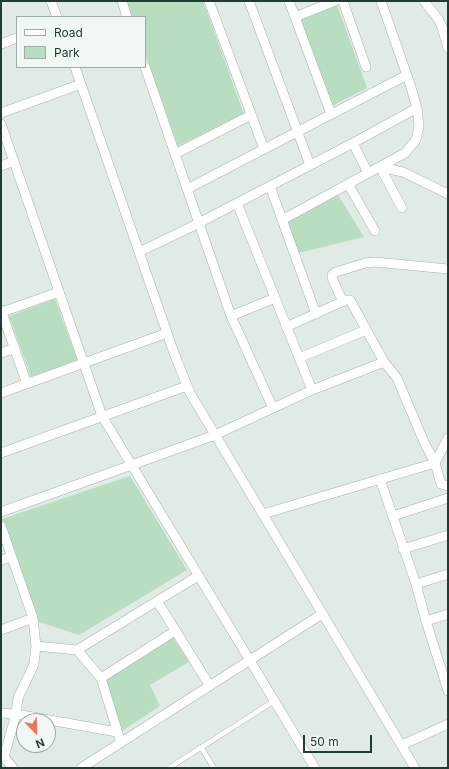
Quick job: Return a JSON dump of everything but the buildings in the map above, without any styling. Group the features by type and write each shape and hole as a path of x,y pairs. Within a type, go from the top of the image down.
{"street":[{"path":"52,1 57,16"},
{"path":"122,1 128,16"},
{"path":"209,1 264,149"},
{"path":"249,1 310,165"},
{"path":"289,1 331,114"},
{"path":"295,17 335,1"},
{"path":"343,1 366,67"},
{"path":"282,220 405,153 416,140 420,126 417,108 381,1"},
{"path":"424,1 439,20 448,48"},
{"path":"1,44 16,38"},
{"path":"75,68 167,333 187,386 262,514 402,745 412,767"},
{"path":"145,68 231,316 273,408"},
{"path":"187,189 407,75"},
{"path":"1,113 81,84"},
{"path":"139,252 353,144 417,108"},
{"path":"175,154 251,115"},
{"path":"1,124 102,416 315,768"},
{"path":"353,144 368,173"},
{"path":"1,166 14,161"},
{"path":"380,167 403,172 448,194"},
{"path":"380,167 402,208"},
{"path":"348,184 375,231"},
{"path":"270,186 316,314"},
{"path":"237,203 312,390"},
{"path":"343,302 332,278 332,275 336,272 365,263 375,262 448,268"},
{"path":"27,384 1,311 59,292"},
{"path":"231,316 275,298"},
{"path":"286,327 350,300 384,362 397,378 424,442 435,463 441,484 448,486"},
{"path":"299,358 366,330"},
{"path":"1,393 167,333"},
{"path":"1,353 15,348"},
{"path":"1,512 215,435 312,390 384,362"},
{"path":"1,453 187,386"},
{"path":"262,514 435,463 448,438"},
{"path":"380,479 416,584 448,690"},
{"path":"393,516 448,498"},
{"path":"1,526 33,618 36,646 34,664 18,698 16,713"},
{"path":"403,548 448,535"},
{"path":"1,560 11,556"},
{"path":"416,584 448,574"},
{"path":"36,646 77,650 158,602 198,576"},
{"path":"158,602 210,686"},
{"path":"82,768 322,614"},
{"path":"426,621 448,614"},
{"path":"1,630 33,618"},
{"path":"101,678 175,631"},
{"path":"77,650 101,678 121,742"},
{"path":"1,713 16,714 2,757 13,768"},
{"path":"56,721 117,732"},
{"path":"402,745 448,724"}],"lane":[{"path":"170,768 274,701"},
{"path":"201,747 214,768"}],"green space":[{"path":"126,1 203,1 244,114 178,146 146,57 146,16 132,16"},
{"path":"336,2 367,88 332,106 299,18"},
{"path":"338,195 364,237 298,253 287,222"},
{"path":"55,299 77,360 31,377 9,316"},
{"path":"130,476 187,570 79,635 36,621 2,519"},
{"path":"172,636 189,662 150,685 160,706 122,731 106,678"}]}
